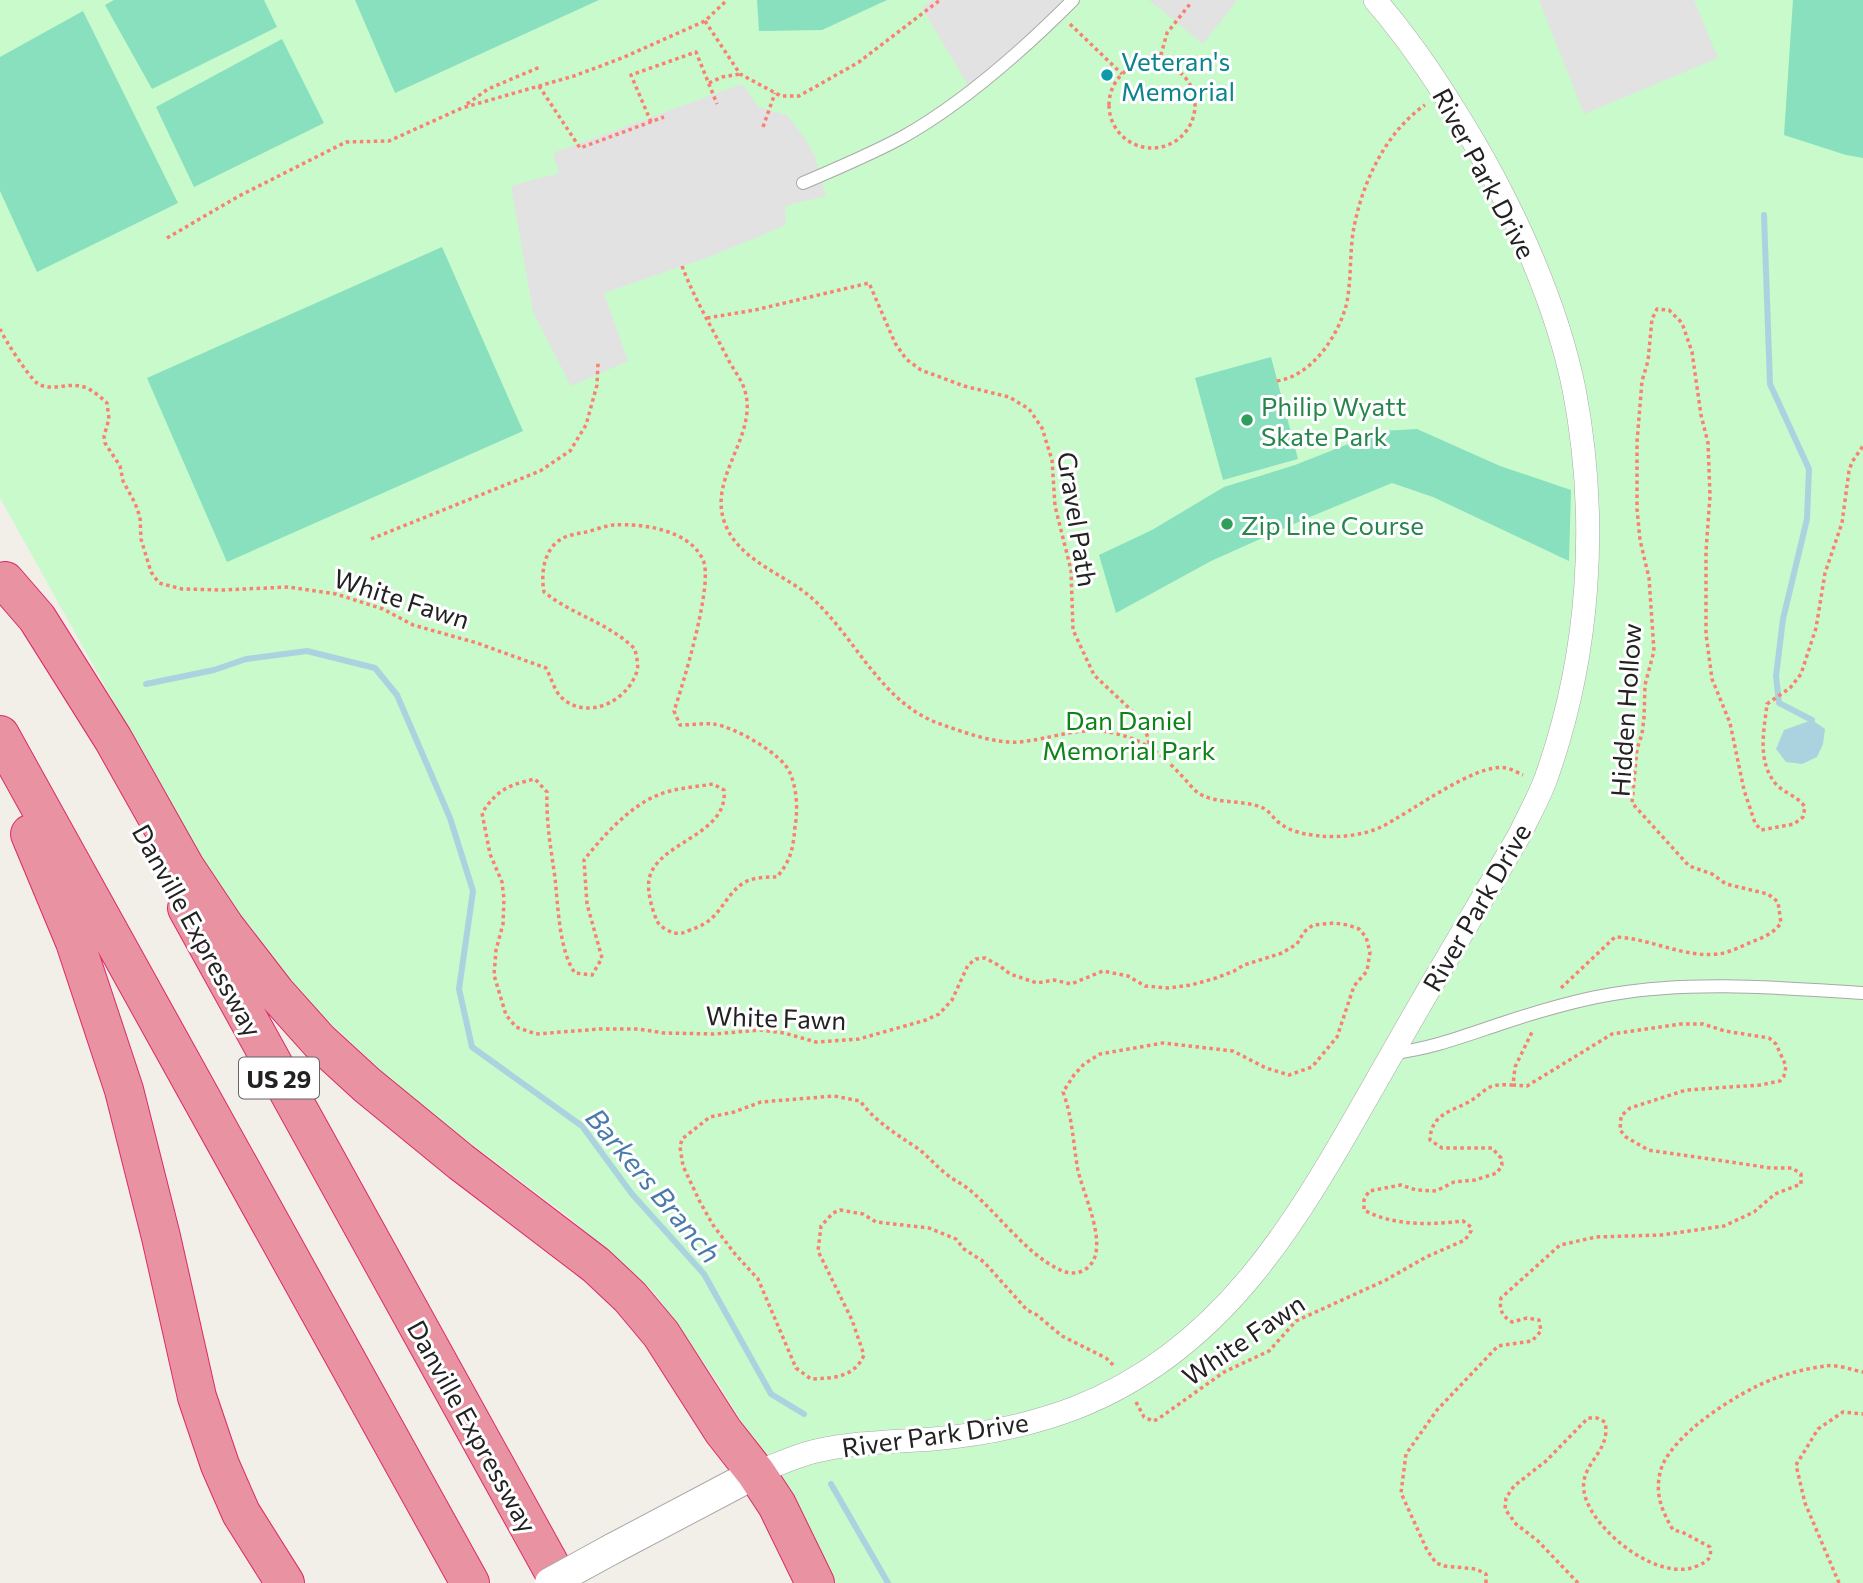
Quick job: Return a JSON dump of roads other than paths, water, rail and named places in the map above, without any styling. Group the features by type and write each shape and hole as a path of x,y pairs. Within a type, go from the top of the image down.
{"highway":[{"path":"3,576 37,618 113,739 185,867 225,927 276,993 319,1041 367,1085 461,1162 596,1265 631,1297 661,1334 723,1432 756,1473 777,1505 816,1583"},
{"name":"Danville Expressway","path":"3,576 560,1583"},
{"name":"US 29","path":"0,735 470,1583"},
{"path":"0,772 33,839 75,942 124,1090 197,1397 219,1465 241,1513 283,1581"}],"street":[{"name":"River Park Drive","path":"756,1473 817,1450 987,1431 1039,1419 1076,1407 1146,1372 1182,1347 1222,1311 1245,1285 1315,1189 1520,834 1544,783 1567,712 1582,636 1587,543 1585,463 1573,387 1552,314 1509,207 1445,93 1421,56 1375,0"},
{"path":"550,1583 676,1513 756,1473"}],"lane":[{"path":"803,183 891,143 946,109 993,73 1073,0"},
{"path":"1392,1053 1423,1050 1544,1012 1613,994 1748,986 1863,993"}],"water":[{"path":"1812,720 1825,729 1823,744 1817,757 1802,764 1786,762 1776,749 1784,730"}],"waterway":[{"path":"1764,215 1770,384 1809,469 1807,519 1783,619 1776,676 1779,703 1812,720"},
{"name":"Barkers Branch","path":"146,684 214,670 246,659 307,651 375,668 397,695 450,818 473,891 459,989 472,1047 582,1126 632,1194 704,1274 771,1394 804,1414"},
{"name":"Barkers Branch","path":"831,1484 888,1583"}],"place":[{"name":"Veteran's Memorial","path":"1107,75"},
{"name":"Philip Wyatt Skate Park","path":"1247,420"},
{"name":"Zip Line Course","path":"1227,524"}],"park label":[{"name":"Dan Daniel Memorial Park","path":"1129,734"}]}
